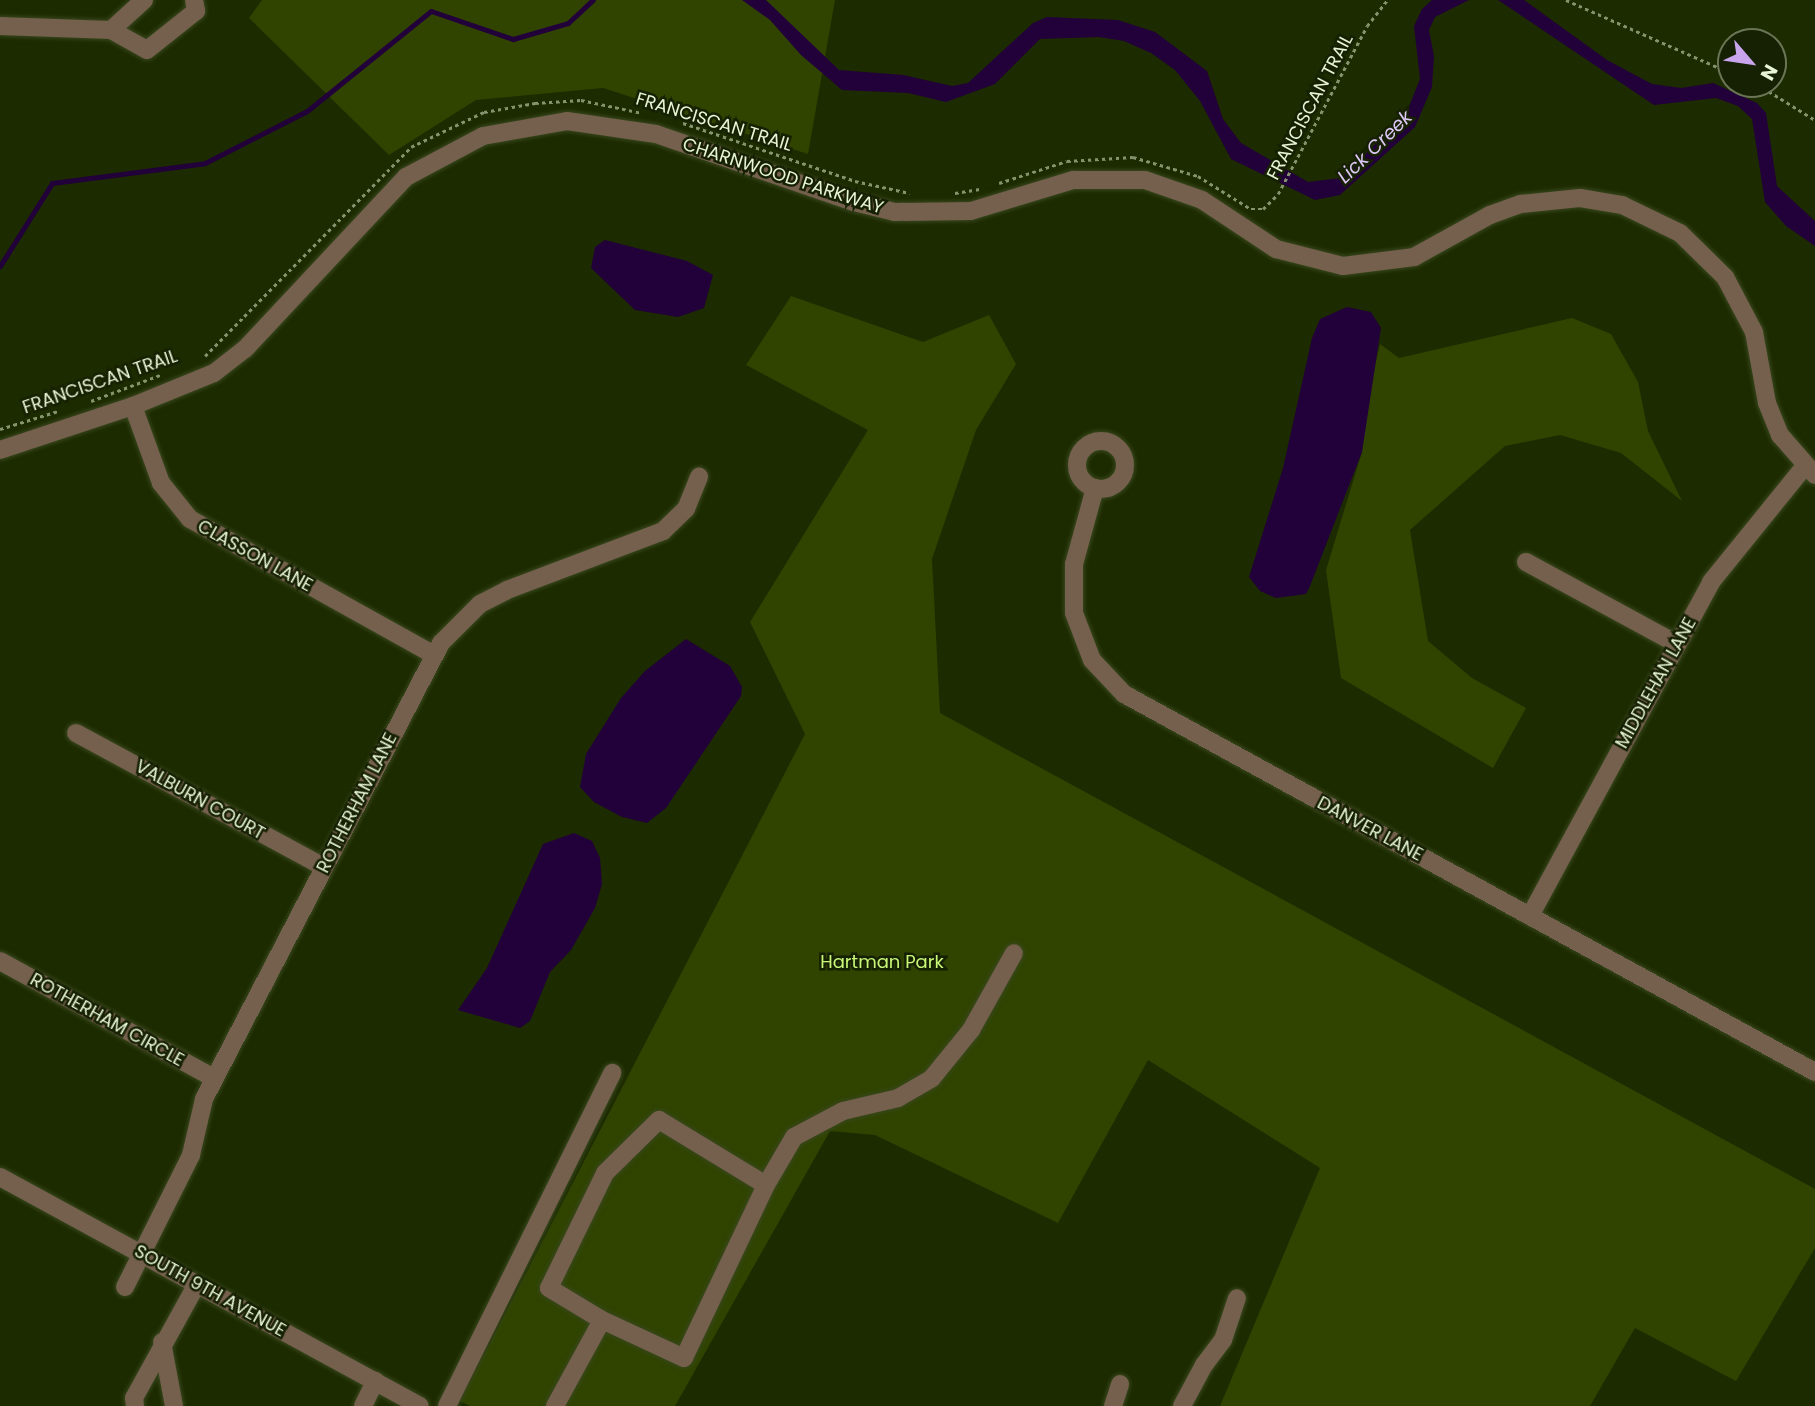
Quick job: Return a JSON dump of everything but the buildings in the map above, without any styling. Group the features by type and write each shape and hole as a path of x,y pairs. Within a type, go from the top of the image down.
{"street":[{"path":"111,30 144,0"},
{"path":"0,26 111,30 138,47 154,47 196,11 194,0"},
{"name":"CHARNWOOD PARKWAY","path":"0,450 195,383 245,349 382,198 423,165 501,130 586,121 656,134 854,202 895,212 971,211 1073,180 1144,180 1202,200 1276,249 1343,266 1414,257 1490,215 1521,204 1564,198 1616,203 1681,233 1726,277 1754,332 1775,425 1810,470"},
{"name":"CLASSON LANE","path":"133,406 161,483 194,522 433,654"},
{"name":"MIDDLEHAN LANE","path":"1530,916 1711,582 1810,470"},
{"name":"ROTHERHAM LANE","path":"125,1287 191,1155 204,1099 214,1078 433,654 480,604 663,531 686,509 699,477"},
{"name":"DANVER LANE","path":"1095,488 1074,564 1073,599 1086,648 1111,683 1137,704 1815,1072"},
{"path":"1526,562 1677,645"},
{"name":"VALBURN COURT","path":"76,733 324,867"},
{"path":"766,1185 659,1120 606,1173 549,1288 602,1320 684,1358 766,1185 794,1137 843,1111 898,1098 932,1078 971,1030 1014,953"},
{"name":"ROTHERHAM CIRCLE","path":"0,961 214,1078"},
{"path":"447,1406 612,1073"},
{"name":"SOUTH 9TH AVENUE","path":"0,1177 420,1406"},
{"path":"135,1406 134,1398 162,1342 197,1284"},
{"path":"1182,1406 1204,1365 1223,1340 1237,1298"},
{"path":"555,1406 602,1320"},
{"path":"162,1342 174,1406"},
{"path":"363,1406 375,1381"},
{"path":"1113,1406 1120,1384"}],"path":[{"name":"FRANCISCAN TRAIL","path":"953,193 1068,161 1133,157 1182,170 1251,209 1270,206 1367,26 1387,0"},
{"path":"1566,0 1717,66"},
{"path":"1780,98 1815,120"},
{"name":"FRANCISCAN TRAIL","path":"195,361 232,334 358,196 411,147 484,112 535,103 581,100 643,114"},
{"name":"FRANCISCAN TRAIL","path":"681,123 855,181 913,193"},
{"name":"FRANCISCAN TRAIL","path":"84,404 167,372"},
{"name":"FRANCISCAN TRAIL","path":"0,429 61,410"}],"green space":[{"path":"262,0 835,0 808,154 603,88 476,100 389,155 249,18"},
{"name":"Hartman Park","path":"791,296 923,342 989,315 1016,364 976,430 932,559 940,713 1815,1189 1815,1248 1736,1381 1635,1328 1590,1406 1220,1406 1320,1168 1148,1060 1058,1223 875,1135 830,1131 675,1406 470,1406 460,1401 805,734 750,622 868,430 746,365"},
{"path":"1572,318 1611,334 1638,382 1648,431 1682,501 1621,453 1560,435 1505,446 1410,530 1428,641 1472,678 1526,708 1493,768 1341,678 1326,570 1362,452 1365,409 1380,344 1399,358"}],"water":[{"name":"Lick Creek","path":"742,0 766,0 839,70 903,75 952,86 968,83 1033,23 1047,17 1118,20 1155,32 1207,71 1223,119 1241,143 1308,182 1341,178 1406,114 1420,79 1414,26 1422,9 1432,0 1469,0 1435,17 1429,30 1434,56 1432,87 1415,127 1340,195 1315,200 1231,159 1200,101 1175,70 1151,53 1124,41 1099,37 1040,39 995,84 946,102 908,93 842,90 801,55 770,20"},
{"path":"1498,0 1524,0 1607,60 1652,84 1681,88 1713,83 1717,85 1717,98 1746,98 1757,103 1766,113 1777,186 1815,221 1815,246 1786,226 1765,202 1752,119 1738,106 1716,98 1654,105"},
{"path":"605,240 687,261 713,275 704,308 678,317 635,310 591,268 595,247"},
{"path":"1347,307 1371,312 1381,328 1362,452 1306,594 1276,598 1260,591 1249,577 1283,468 1312,338 1320,319"},
{"path":"686,639 730,666 742,687 741,696 666,808 647,823 622,817 594,802 580,787 586,754 621,698 645,671"},
{"path":"574,833 592,841 600,858 602,884 595,908 571,950 550,972 530,1021 520,1028 458,1010 487,968 543,844"}],"waterway":[{"path":"0,266 52,183 205,163 307,111 431,11 513,39 568,23 593,0"}]}
